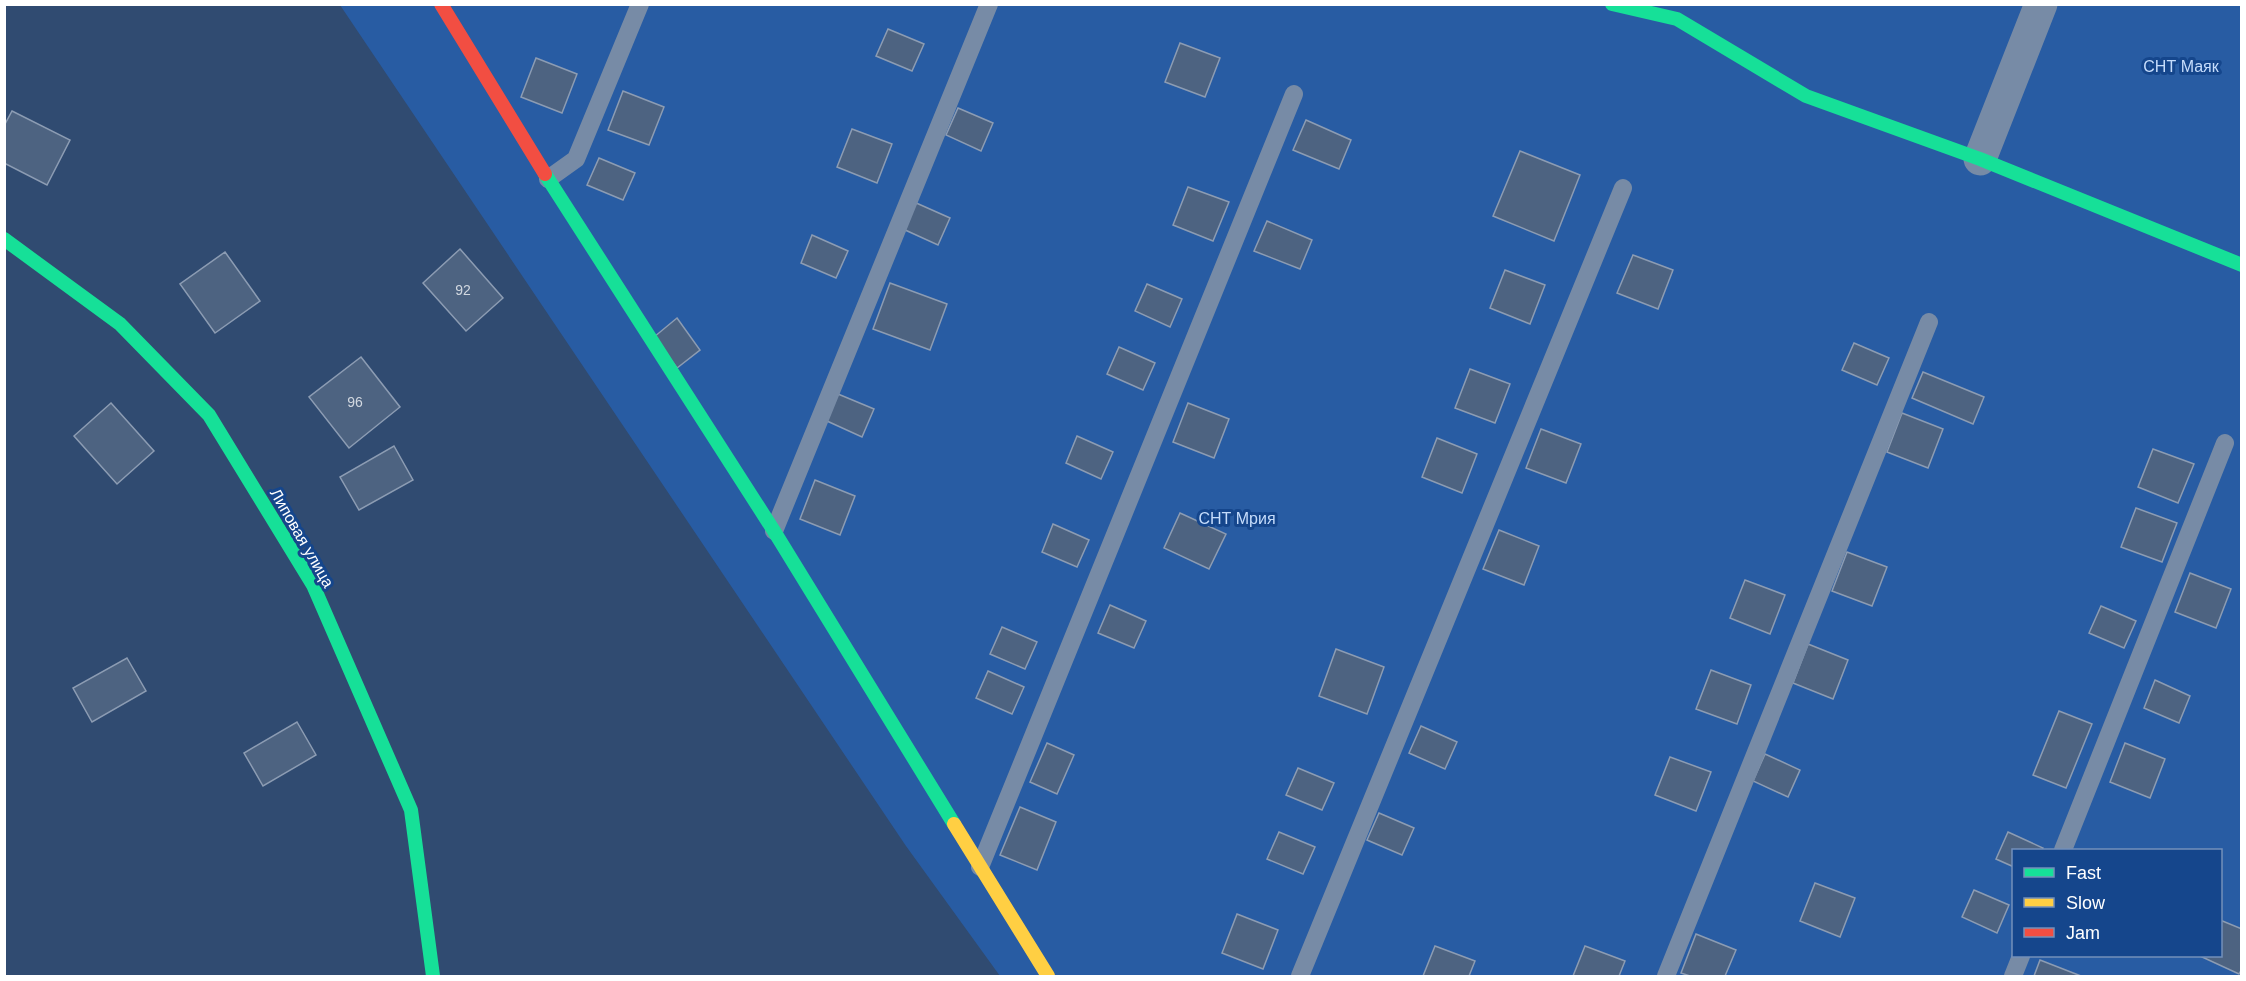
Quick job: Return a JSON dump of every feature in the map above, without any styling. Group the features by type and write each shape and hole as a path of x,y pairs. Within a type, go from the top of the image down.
{"street":[{"path":"441,4 548,179 774,531 1048,976"},
{"path":"1612,4 1680,12 1806,96 1980,159 2241,265"},
{"path":"1980,159 2041,4"},
{"name":"Липовая улица","path":"4,239 120,324 209,416 313,585 411,810 433,976"}],"lane":[{"path":"548,179 576,159 640,4"},
{"path":"774,531 989,4"},
{"path":"980,867 1294,94"},
{"path":"1300,976 1623,188"},
{"path":"1666,976 1929,322"},
{"path":"2063,849 2225,443"},
{"path":"2013,976 2021,957"}],"green space":[{"name":"СНТ Мрия","path":"340,5 2241,5 2241,976 1000,976 906,846"}],"building":[{"path":"888,29 924,44 912,71 876,56"},
{"path":"1180,43 1220,58 1205,97 1165,82"},
{"path":"536,58 577,74 562,113 521,97"},
{"path":"623,91 664,107 649,145 608,130"},
{"path":"958,108 993,123 981,151 946,135"},
{"path":"12,111 70,140 47,185 4,163 4,126"},
{"path":"1306,120 1351,140 1339,169 1293,150"},
{"path":"852,129 892,144 877,183 837,167"},
{"path":"1520,151 1580,175 1554,241 1493,216"},
{"path":"599,158 635,173 623,200 587,185"},
{"path":"1188,187 1229,202 1213,241 1173,225"},
{"path":"914,202 950,218 938,245 903,229"},
{"path":"1267,221 1312,240 1300,269 1254,251"},
{"path":"812,235 848,251 836,278 801,263"},
{"path":"460,249 503,298 466,331 423,283"},
{"path":"225,252 260,301 215,333 180,284"},
{"path":"1633,255 1673,270 1658,309 1617,293"},
{"path":"1505,270 1545,285 1530,324 1490,308"},
{"path":"890,283 947,304 930,350 873,329"},
{"path":"1147,284 1182,299 1170,327 1135,311"},
{"path":"677,318 700,350 677,368 654,337"},
{"path":"1854,343 1889,358 1877,385 1842,370"},
{"path":"1119,347 1155,363 1143,390 1107,374"},
{"path":"361,357 400,407 349,448 309,397"},
{"path":"1470,369 1510,384 1495,423 1455,408"},
{"path":"1923,372 1984,397 1973,424 1912,398"},
{"path":"838,394 874,409 862,437 827,421"},
{"path":"111,403 154,451 117,484 74,436"},
{"path":"1188,403 1229,419 1214,458 1173,442"},
{"path":"1902,413 1943,429 1928,468 1887,452"},
{"path":"1541,429 1581,444 1566,483 1526,468"},
{"path":"1077,436 1113,452 1101,479 1066,463"},
{"path":"1437,438 1477,454 1462,493 1422,477"},
{"path":"394,446 413,480 359,510 340,477"},
{"path":"2153,449 2194,464 2178,503 2138,487"},
{"path":"815,480 855,496 840,535 800,519"},
{"path":"2136,508 2177,523 2162,562 2121,547"},
{"path":"1180,513 1226,534 1209,569 1164,548"},
{"path":"1053,524 1089,540 1077,567 1042,552"},
{"path":"1499,530 1539,546 1524,585 1483,569"},
{"path":"1847,552 1887,567 1872,606 1832,591"},
{"path":"2190,573 2231,589 2216,628 2175,612"},
{"path":"1745,580 1785,595 1770,634 1730,618"},
{"path":"1110,605 1146,621 1134,648 1098,633"},
{"path":"2101,606 2136,621 2124,648 2089,633"},
{"path":"1002,627 1037,642 1025,669 990,654"},
{"path":"1808,644 1848,660 1833,699 1793,683"},
{"path":"1336,649 1384,667 1367,714 1319,696"},
{"path":"127,658 146,691 92,722 73,688"},
{"path":"1711,670 1751,685 1737,724 1696,709"},
{"path":"988,671 1024,687 1012,714 976,698"},
{"path":"2155,680 2190,696 2179,723 2144,708"},
{"path":"2059,711 2092,724 2066,788 2033,775"},
{"path":"297,722 316,755 263,786 244,753"},
{"path":"1421,726 1457,742 1445,769 1409,753"},
{"path":"1047,743 1074,755 1057,794 1030,782"},
{"path":"2125,743 2165,759 2150,798 2110,782"},
{"path":"1765,754 1800,770 1788,797 1753,781"},
{"path":"1670,757 1711,772 1696,811 1655,795"},
{"path":"1298,768 1334,783 1322,810 1286,795"},
{"path":"1020,807 1056,822 1037,870 1000,855"},
{"path":"1379,813 1414,828 1402,855 1367,840"},
{"path":"1279,832 1315,847 1303,874 1267,859"},
{"path":"2008,832 2043,848 2012,849 2012,866 1996,859"},
{"path":"1815,883 1855,898 1840,937 1800,921"},
{"path":"1974,890 2009,905 1997,933 1962,917"},
{"path":"1237,914 1278,930 1263,969 1222,953"},
{"path":"2222,921 2242,929 2242,969 2239,974 2202,957 2222,957"},
{"path":"1696,934 1736,950 1725,976 1690,976 1681,973"},
{"path":"1435,946 1475,961 1469,976 1423,976"},
{"path":"1585,946 1625,961 1619,976 1573,976"},
{"path":"2040,960 2081,976 2034,976"}],"traffic: fast":[{"path":"1612,4 1677,19 1806,96 1980,159 2242,265"},
{"path":"545,174 774,531 954,824"},
{"path":"4,239 120,324 209,415 313,585 411,810 433,976"}],"traffic: slow":[{"path":"954,824 1048,976"}],"traffic: jam":[{"path":"441,4 545,174"}],"park label":[{"name":"СНТ Маяк","path":"2181,66"}]}
